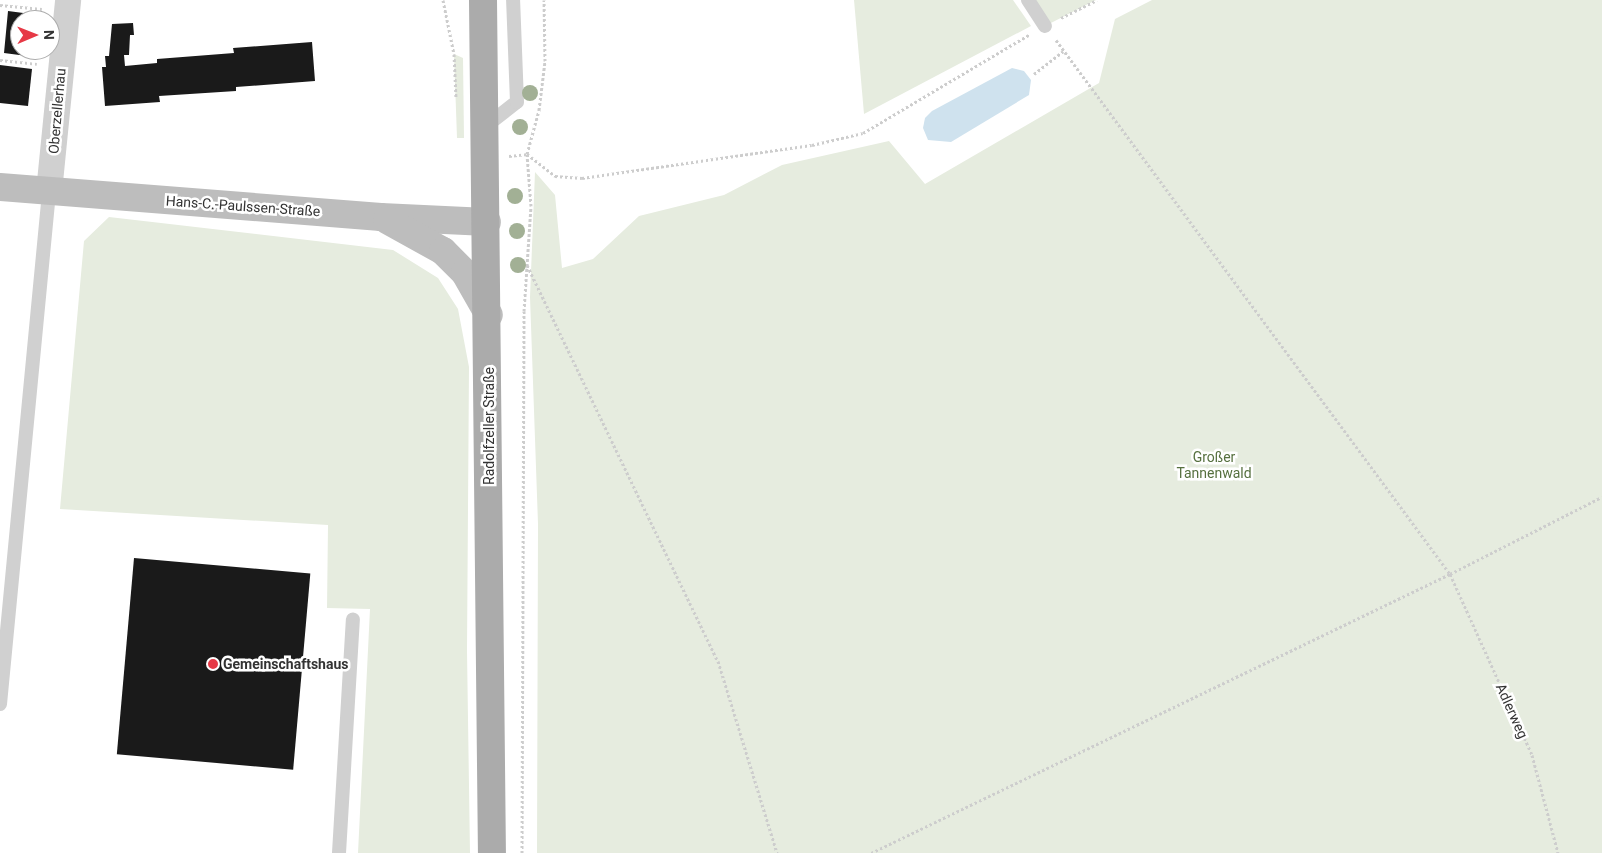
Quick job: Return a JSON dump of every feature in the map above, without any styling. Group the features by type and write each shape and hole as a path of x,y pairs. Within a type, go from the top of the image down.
{"main road":[{"name":"Radolfzeller Straße","path":"483,0 486,126 492,853"}],"street":[{"name":"Oberzellerhau","path":"49,192 67,6"},
{"name":"Hans-C.-Paulssen-Straße","path":"0,187 381,217 487,222"},
{"path":"381,217 443,251 465,273 488,316"}],"lane":[{"path":"486,126 516,102 513,0"},
{"path":"1028,0 1045,26"},
{"path":"0,704 49,192"},
{"path":"339,853 352,619"}],"path":[{"path":"522,853 526,264 531,206 527,154 539,110 545,61 544,0"},
{"path":"527,154 555,176 582,178 812,145 854,135 1045,26 1097,0"},
{"path":"0,5 67,6"},
{"name":"Adlerweg","path":"1045,26 1450,574 1532,756 1558,853"},
{"path":"1034,74 1063,50"},
{"path":"0,60 61,67"},
{"path":"526,264 718,660 777,853"},
{"path":"871,853 1450,574 1602,497"}],"green space":[{"path":"854,0 1013,0 1031,26 864,114"},
{"path":"1028,0 1096,0 1045,26"},
{"name":"Großer Tannenwald","path":"1152,0 1602,0 1602,853 537,853 538,524 530,297 535,172 555,195 562,268 593,259 639,216 724,195 782,165 889,141 925,184 1099,83 1115,19"},
{"path":"454,54 463,58 464,138 457,138"},
{"path":"109,217 393,250 438,278 458,309 469,367 467,651 470,853 358,853 370,609 327,608 328,525 60,509 84,241"}],"water":[{"path":"1012,68 1024,71 1031,80 1029,95 951,142 928,140 923,128 925,118 932,111"}],"building":[{"path":"8,11 10,11 10,54 4,53"},
{"path":"133,23 134,35 130,35 129,55 124,55 125,66 157,63 157,59 234,53 233,48 312,42 315,81 236,87 236,91 159,96 160,102 105,106 102,67 106,67 105,56 109,56 112,24"},
{"path":"0,65 32,69 28,106 0,103"},
{"name":"Gemeinschaftshaus","path":"134,558 310,573 293,770 117,754"}],"place":[{"name":"Gemeinschaftshaus","path":"213,664"}]}
